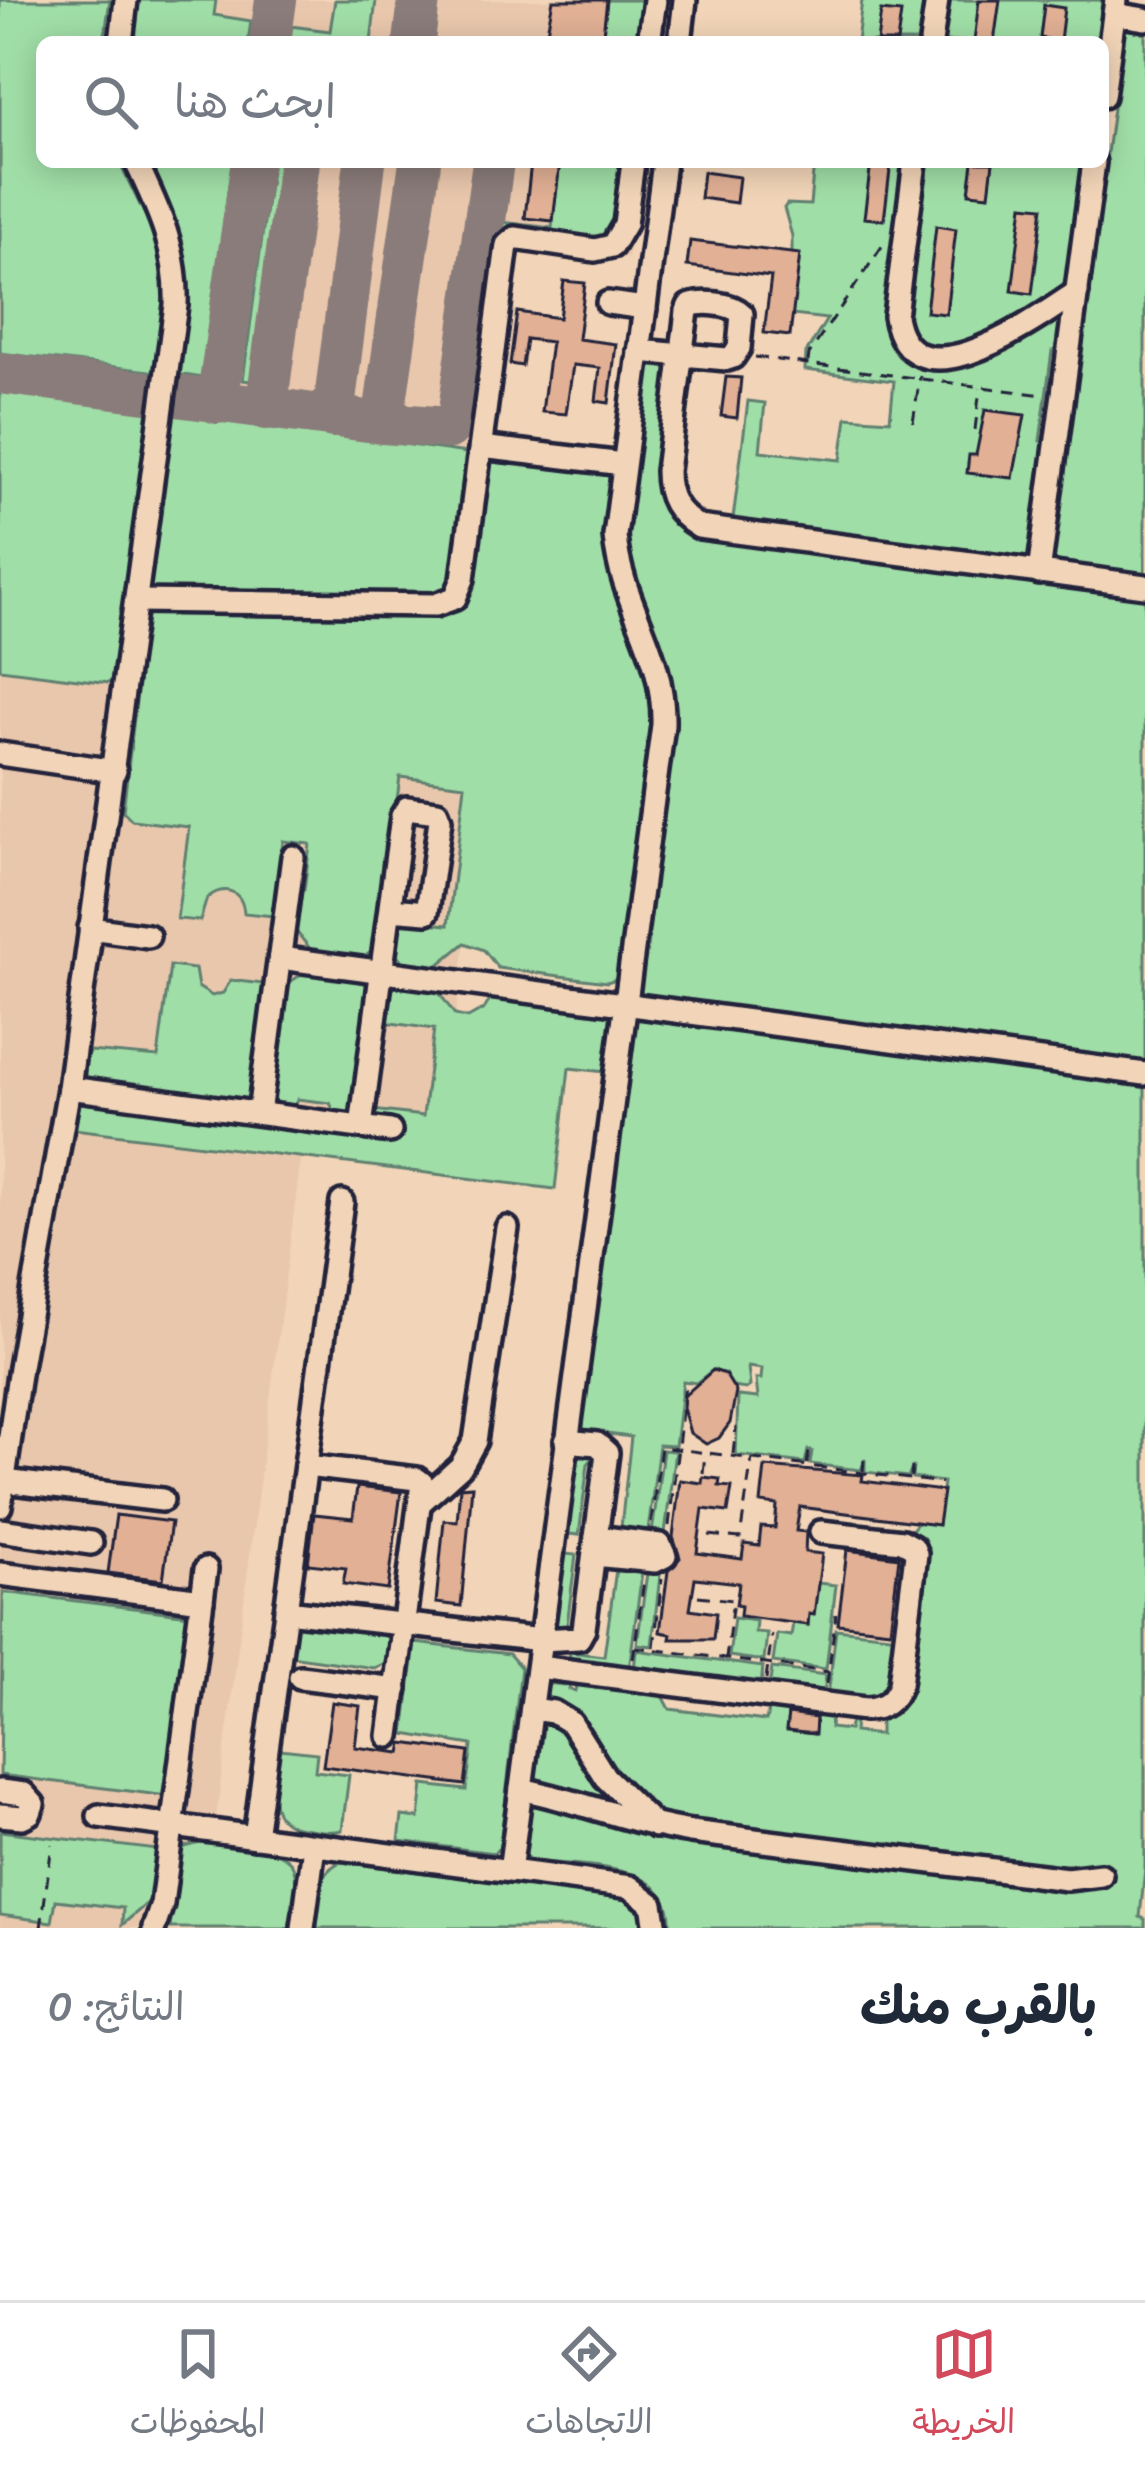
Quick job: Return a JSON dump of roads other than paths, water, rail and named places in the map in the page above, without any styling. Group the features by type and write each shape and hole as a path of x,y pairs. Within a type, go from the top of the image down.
{"lane":[{"path":"122,36 126,0"},
{"path":"650,36 655,0"},
{"path":"681,36 685,0"},
{"path":"932,36 937,0"},
{"path":"1109,52 1115,7 1145,20"},
{"path":"0,1506 10,1366 69,1088 178,274 166,226 139,168"},
{"path":"137,602 435,605 449,601 463,579 507,245 518,238 595,250 612,246 625,224 632,168"},
{"path":"510,1871 663,704 657,663 616,553 623,464 663,168"},
{"path":"914,168 896,325 903,340 923,353 953,356 985,350 1077,292"},
{"path":"1040,573 1093,168"},
{"path":"608,303 645,308"},
{"path":"639,351 682,355 727,359 737,355 739,309 694,303 687,311 682,355 667,488 684,518 698,527 1145,586"},
{"path":"481,447 623,464"},
{"path":"0,754 115,771"},
{"path":"361,1127 403,811 437,812 440,820 427,912 390,910"},
{"path":"259,1113 293,856"},
{"path":"90,928 148,937"},
{"path":"280,958 1145,1074"},
{"path":"69,1088 390,1131"},
{"path":"254,1837 342,1202"},
{"path":"421,1502 461,1466 476,1442 507,1228"},
{"path":"286,1611 575,1640 582,1634 607,1453 597,1444 566,1441"},
{"path":"306,1466 422,1483 389,1736"},
{"path":"4,1480 162,1500"},
{"path":"0,1530 91,1543"},
{"path":"538,1666 874,1709 884,1706 897,1693 914,1547 902,1541 821,1532"},
{"path":"554,1540 656,1553"},
{"path":"154,1928 162,1904 206,1569"},
{"path":"0,1574 202,1600"},
{"path":"301,1677 396,1689"},
{"path":"532,1709 553,1712 572,1723 605,1778 656,1827"},
{"path":"521,1790 589,1804 656,1827 1066,1880 1101,1875"},
{"path":"0,1791 24,1794 32,1804 30,1813 22,1817 0,1815"},
{"path":"99,1816 630,1886 652,1904 656,1928"},
{"path":"364,1852 368,1827"},
{"path":"303,1928 314,1846"}]}
